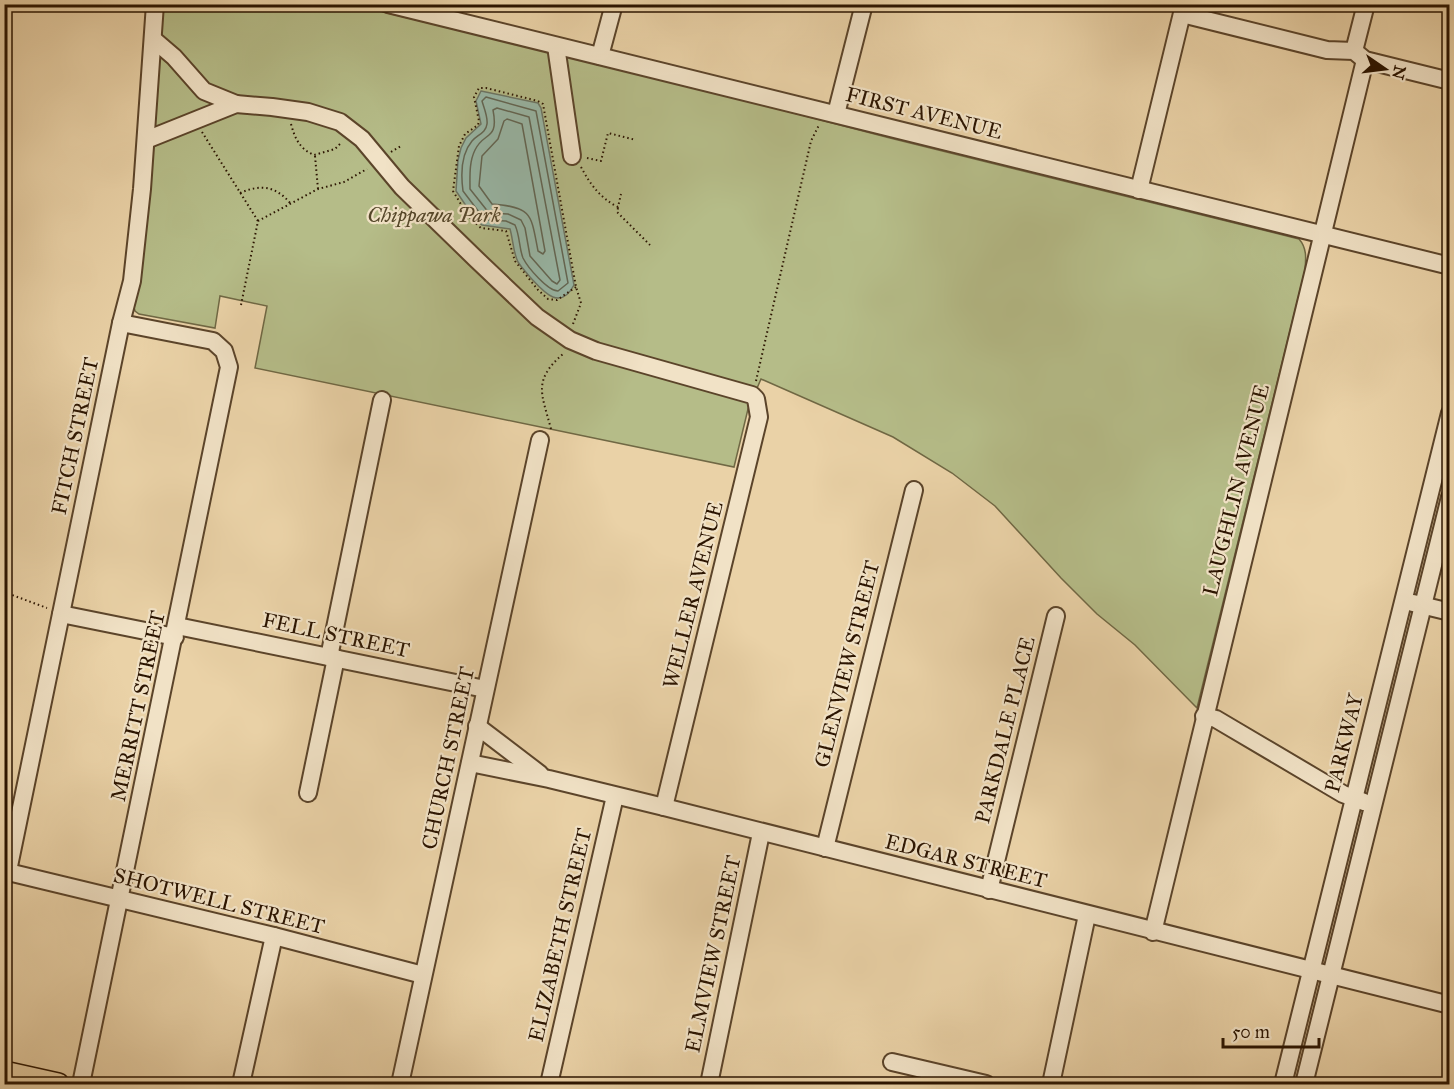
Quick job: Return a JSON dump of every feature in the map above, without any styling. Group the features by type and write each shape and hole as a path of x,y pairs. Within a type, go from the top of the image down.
{"main road":[{"path":"4,1072 58,1084"}],"street":[{"name":"FITCH STREET","path":"6,871 121,323 132,281 146,140 155,4"},
{"name":"FIRST AVENUE","path":"388,4 415,8 556,46 1449,266"},
{"path":"600,56 614,4"},
{"path":"829,112 864,4"},
{"name":"LAUGHLIN AVENUE","path":"1153,932 1321,236 1360,55 1366,4"},
{"path":"1139,190 1183,9 1327,50 1360,55 1449,81"},
{"path":"153,39 174,57 204,91 236,104 308,112 340,122 362,139 402,187 537,317 570,340 596,351 752,395"},
{"path":"556,46 579,159"},
{"path":"146,140 196,122 236,104"},
{"name":"MERRITT STREET","path":"81,1084 229,367 224,351 213,341 121,323"},
{"name":"WELLER AVENUE","path":"664,807 759,417 758,404 752,395"},
{"path":"308,793 382,400"},
{"name":"PARKWAY","path":"1283,1084 1403,601 1445,446 1449,412"},
{"name":"CHURCH STREET","path":"400,1084 485,689 545,436"},
{"name":"GLENVIEW STREET","path":"825,848 914,490"},
{"name":"PARKWAY","path":"1304,1084 1449,497"},
{"path":"1403,601 1449,612"},
{"name":"FELL STREET","path":"61,614 332,658 485,689"},
{"name":"PARKDALE PLACE","path":"989,890 1056,616"},
{"path":"1204,716 1216,719 1353,799 1374,805"},
{"path":"477,726 549,779"},
{"name":"EDGAR STREET","path":"470,763 549,779 664,807 1449,1005"},
{"name":"ELIZABETH STREET","path":"549,1084 615,796"},
{"name":"ELMVIEW STREET","path":"709,1084 761,833"},
{"name":"SHOTWELL STREET","path":"6,871 423,975"},
{"path":"1051,1084 1087,915"},
{"path":"241,1084 274,936"},
{"path":"892,1062 986,1084"}],"path":[{"path":"545,436 542,382 545,372 566,351 574,319 581,303 576,287 543,104 479,88 474,97 479,122 465,134 459,146 453,191 468,216 481,228 506,231 514,261 548,299 557,300 576,287"},
{"path":"288,109 294,136 306,152 314,156 335,149 353,132"},
{"path":"752,395 811,141 829,112"},
{"path":"196,122 258,221 241,305"},
{"path":"618,207 604,200 587,179 579,159 601,161 608,133 636,140"},
{"path":"258,221 318,189 344,182 401,146"},
{"path":"314,156 318,189"},
{"path":"240,193 255,187 270,188 279,192 291,204"},
{"path":"621,194 617,212 650,245"},
{"path":"4,592 61,614"}],"green space":[{"name":"Chippawa Park","path":"162,4 354,5 671,81 890,138 1299,239 1305,250 1305,270 1197,708 1135,645 1097,614 1061,578 995,506 952,473 893,437 761,379 748,409 734,467 255,368 267,306 220,296 215,328 139,314 135,311 133,304"}],"water":[{"path":"481,91 538,103 541,108 574,285 563,297 557,298 546,293 521,266 515,254 510,229 482,225 475,219 456,191 461,148 466,138 481,124 476,101"}]}
